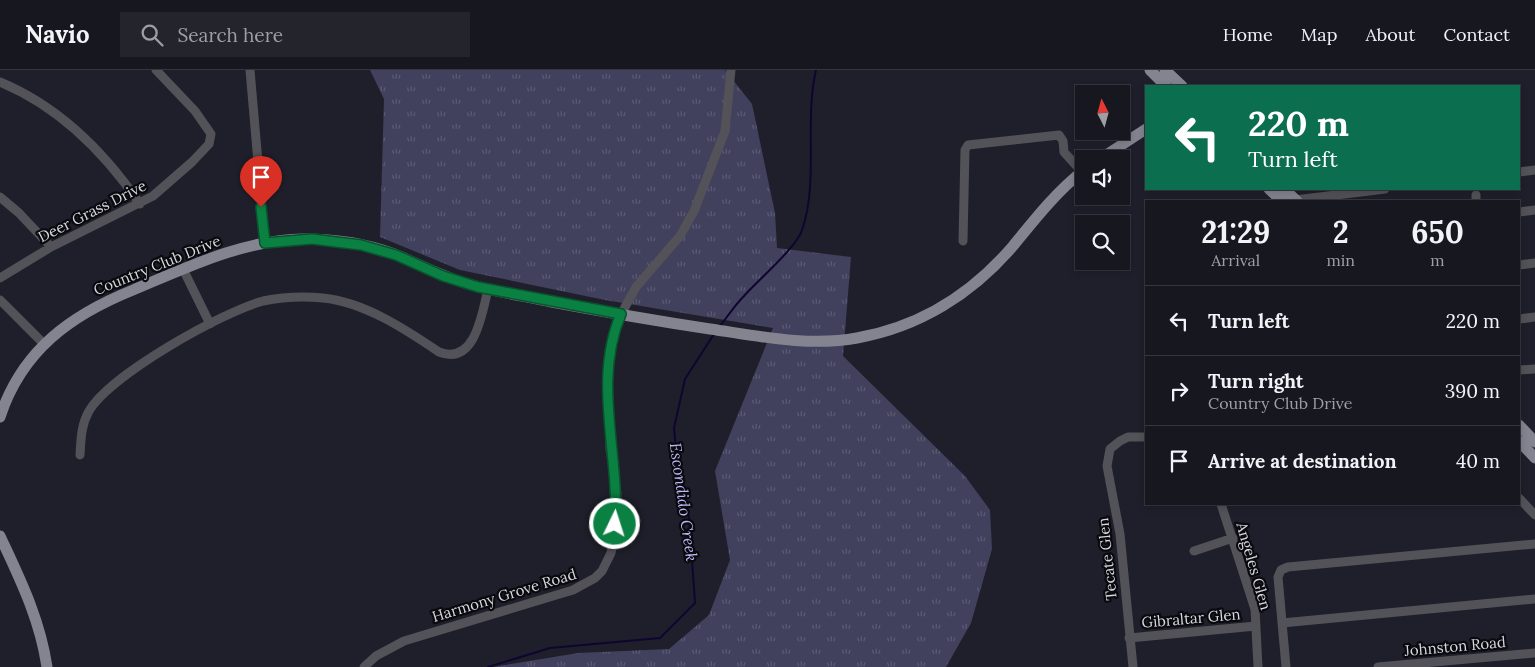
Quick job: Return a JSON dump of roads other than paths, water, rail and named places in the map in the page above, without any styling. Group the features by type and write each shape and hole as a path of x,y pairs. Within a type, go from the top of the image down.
{"main road":[{"path":"1150,70 1165,85"},
{"path":"1165,70 1181,85"},
{"path":"1114,150 1145,130"},
{"name":"Country Club Drive","path":"0,414 21,372 44,344 73,319 91,309 223,253 265,243 306,239 361,245 396,255 455,280 488,289 645,320 802,341 826,342 856,339 915,322 939,310 970,289 1012,247 1058,192 1075,177"},
{"path":"1270,190 1279,200"},
{"path":"1285,190 1293,200"},
{"path":"1520,426 1535,442"},
{"path":"1520,442 1535,458"},
{"path":"0,536 33,607 42,637 47,667"}],"street":[{"name":"Deer Grass Drive","path":"0,278 51,247 140,204 181,174 209,144 211,137 205,123 156,70"},
{"path":"250,70 265,243"},
{"name":"Harmony Grove Road","path":"364,667 376,656 404,641 574,590 595,578 602,571 611,553 617,494 610,449 608,360 621,314 636,287 680,236 694,211 725,131 731,70"},
{"path":"0,82 46,107 72,127 112,167 140,204"},
{"path":"963,241 965,150 968,145 1059,135 1063,142 1064,152 1075,164"},
{"path":"1520,172 1535,170"},
{"path":"1302,200 1377,190"},
{"path":"0,197 19,212 51,247"},
{"path":"1520,212 1535,210"},
{"path":"1520,265 1535,263"},
{"path":"183,269 210,324"},
{"path":"80,455 83,424 90,409 100,396 120,379 210,324 240,309 264,301 288,298 325,298 353,304 439,352 456,354 464,351 472,342 488,289"},
{"path":"0,300 44,344"},
{"path":"1520,319 1535,317"},
{"path":"1520,370 1535,369"},
{"name":"Tecate Glen","path":"1133,667 1120,534 1106,466 1110,448 1128,438 1145,436"},
{"path":"1520,499 1535,515"},
{"name":"Angeles Glen","path":"1221,505 1252,598 1256,626 1258,667"},
{"path":"1194,551 1233,538"},
{"path":"1286,667 1278,577 1281,570 1288,567 1535,544"},
{"path":"1282,623 1535,599"},
{"name":"Gibraltar Glen","path":"1129,638 1256,626"},
{"name":"Johnston Road","path":"1378,667 1535,653"}],"waterway":[{"name":"Escondido Creek","path":"720,326 741,299 793,245 802,230 810,192 811,109 816,70"},
{"name":"Escondido Creek","path":"488,667 550,648 660,638 695,603 689,517 678,473 674,428 685,379 714,334"}]}
